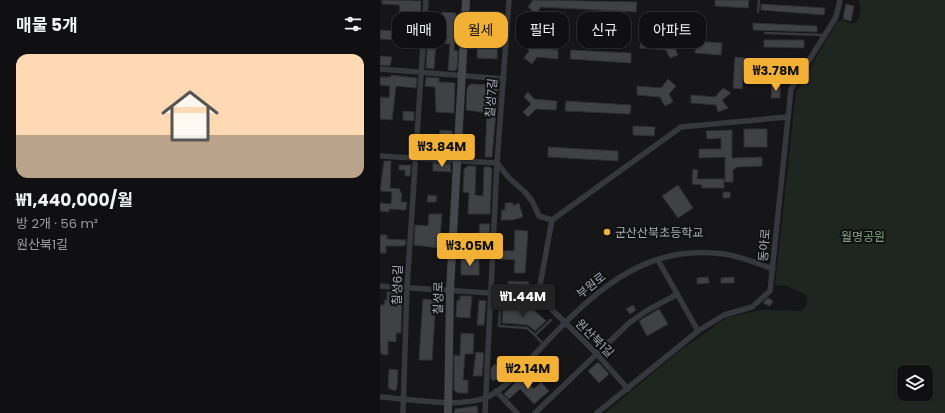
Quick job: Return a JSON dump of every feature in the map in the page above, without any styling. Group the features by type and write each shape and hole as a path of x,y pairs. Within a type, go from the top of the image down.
{"street":[{"name":"칠성6길","path":"403,413 407,288 426,0"},
{"name":"칠성로","path":"448,413 450,290 466,0"},
{"name":"칠성7길","path":"485,413 497,162 509,0"},
{"name":"동아로","path":"597,413 698,331 724,315 752,307 770,291 791,89 836,17 840,0"},
{"path":"380,69 504,79"},
{"path":"380,286 538,296 552,220 681,127 787,117"},
{"path":"380,156 497,162 510,179 525,192 532,201 539,216 552,220"},
{"name":"부원로","path":"380,397 449,402 472,401 486,398 507,383 564,323 592,297 618,277 637,266 677,254 708,252 725,254 773,269"},
{"path":"658,260 676,295 698,331"},
{"path":"535,413 629,323 646,311 676,295"},
{"name":"원산북1길","path":"538,296 596,353 628,389"},
{"path":"496,391 517,413"}],"lane":[{"path":"758,12 759,0"},
{"path":"765,33 824,35"},
{"path":"500,306 499,326 527,328 544,344"},
{"path":"535,335 551,320"}],"green space":[{"name":"월명공원","path":"858,0 945,0 945,413 605,413 678,352 726,318 760,310 801,311 806,306 806,295 787,286 775,285 796,92 837,22 843,20 851,24 855,23 859,18 860,6"}],"building":[{"path":"382,0 421,1 420,12 399,12 400,5 382,4"},
{"path":"533,0 637,2 636,12 541,7 537,12 534,12 528,7"},
{"path":"715,0 749,0 748,8 715,6"},
{"path":"761,4 825,8 824,15 761,10"},
{"path":"846,4 854,6 851,21 843,19"},
{"path":"446,12 454,13 454,50 458,51 457,69 454,71 448,70 450,44 446,44"},
{"path":"753,23 817,26 817,32 753,30"},
{"path":"380,30 392,31 392,40 380,39"},
{"path":"764,40 804,40 804,48 764,47"},
{"path":"706,42 722,43 721,55 695,53 695,48 706,48"},
{"path":"427,48 436,48 434,69 426,68"},
{"path":"477,48 497,48 497,59 477,58"},
{"path":"528,48 558,50 558,59 537,57 532,64 524,58 529,51"},
{"path":"640,48 675,48 678,55 670,58 666,50"},
{"path":"571,50 631,53 631,63 570,59"},
{"path":"380,56 392,57 390,66 380,65"},
{"path":"735,57 745,58 742,89 733,88"},
{"path":"783,61 794,68 786,82 781,78 778,69"},
{"path":"391,75 417,78 416,88 396,86 392,120 380,119 380,97 389,98 390,86 380,85 380,77 391,77"},
{"path":"426,77 439,78 439,82 455,83 454,113 436,112 435,87 425,86"},
{"path":"668,79 676,86 669,94 673,102 665,106 660,97 637,95 637,86 661,88"},
{"path":"470,84 495,85 498,89 492,157 485,157 487,113 466,110 467,88"},
{"path":"772,85 780,86 780,98 771,98"},
{"path":"723,88 731,93 722,100 728,108 718,112 716,105 691,103 691,95 715,97"},
{"path":"528,92 534,99 557,101 556,110 536,109 528,117 523,112 531,104 524,97"},
{"path":"566,101 631,105 630,114 565,111"},
{"path":"403,111 414,112 414,121 403,120"},
{"path":"633,126 655,127 654,136 633,135"},
{"path":"744,129 767,129 767,147 744,147"},
{"path":"440,130 452,131 451,153 448,155 438,154"},
{"path":"732,130 732,158 762,157 762,166 737,167 733,170 733,182 725,182 725,157 699,158 699,149 721,149 721,138 707,139 706,131"},
{"path":"548,147 618,151 618,161 548,157"},
{"path":"384,161 391,161 390,188 400,189 400,193 402,193 401,202 407,202 406,210 389,209 389,212 380,211 380,203 391,204 392,192 380,191"},
{"path":"433,163 450,164 451,172 433,171"},
{"path":"399,165 411,165 410,176 405,176 405,170 399,170"},
{"path":"468,166 476,166 475,195 483,196 484,167 490,167 492,169 490,214 468,214 469,193 463,192 464,169"},
{"path":"693,169 698,170 697,179 724,179 724,188 702,188 702,185 692,184"},
{"path":"678,185 693,208 678,218 662,196"},
{"path":"723,192 730,192 730,198 723,198"},
{"path":"428,195 437,196 436,202 427,202"},
{"path":"505,203 513,203 513,206 519,203 523,217 513,220 501,220 502,210 505,210"},
{"path":"429,214 442,214 439,248 414,245 415,225 428,226"},
{"path":"480,224 490,224 489,235 479,234"},
{"path":"515,230 528,231 525,273 514,273 515,260 497,259 497,250 514,251"},
{"path":"380,235 387,235 387,239 406,240 406,244 404,246 386,246 386,253 380,253"},
{"path":"462,238 481,239 481,245 462,244"},
{"path":"461,259 479,259 479,275 461,275"},
{"path":"708,277 709,283 697,284 697,278"},
{"path":"734,277 734,283 721,283 721,278"},
{"path":"508,281 529,282 528,291 508,290"},
{"path":"387,292 402,293 401,333 396,333 396,342 388,341 388,355 381,354 380,342 380,305 384,305 385,300 387,300"},
{"path":"460,296 472,296 470,318 456,317 457,300 460,300"},
{"path":"768,298 773,301 770,306 763,303"},
{"path":"423,299 436,300 432,360 419,360"},
{"path":"479,300 486,301 484,325 477,325"},
{"path":"633,305 636,310 630,314 626,309"},
{"path":"503,308 534,310 546,321 535,331 528,325 502,323"},
{"path":"659,309 668,324 647,336 639,321"},
{"path":"461,333 474,334 473,354 465,354 463,380 468,380 468,393 458,393 454,390 454,355 460,356"},
{"path":"476,352 484,353 482,376 473,376"},
{"path":"598,362 609,374 599,383 588,371"},
{"path":"495,364 504,373 494,381 491,379 491,368"},
{"path":"389,369 398,370 397,388 395,391 388,388"},
{"path":"522,376 534,389 541,382 549,391 534,404 520,389 509,399 504,394"},
{"path":"477,406 478,413 454,413 455,409"}],"place":[{"name":"군산산북초등학교","path":"607,232"}]}
